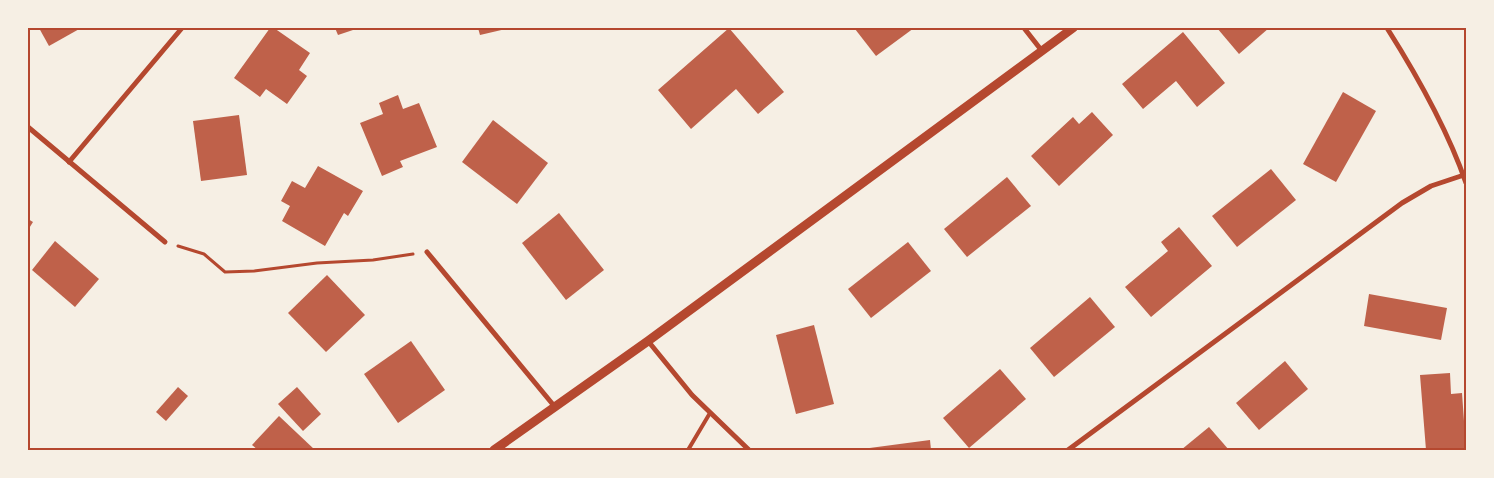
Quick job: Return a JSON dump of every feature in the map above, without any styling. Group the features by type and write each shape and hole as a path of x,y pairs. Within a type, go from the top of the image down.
{"street":[{"path":"69,162 182,28"},
{"path":"1024,28 1042,51"},
{"path":"494,450 648,341 1073,28"},
{"path":"1387,28 1411,66 1444,129 1466,183"},
{"path":"28,127 165,242"},
{"path":"1068,450 1402,203 1431,186 1464,175"},
{"path":"427,252 555,407"},
{"path":"648,341 692,395 748,450"}],"lane":[{"path":"688,450 710,413"}],"path":[{"path":"165,242 204,254 225,272 254,271 317,263 373,260 427,252"}],"building":[{"path":"39,28 81,28 49,46"},
{"path":"270,28 274,28 310,53 299,70 307,76 287,104 266,89 260,97 234,78"},
{"path":"335,28 359,28 338,35"},
{"path":"478,28 510,28 480,35"},
{"path":"729,28 784,92 758,114 736,89 691,129 658,90"},
{"path":"856,28 914,28 876,56"},
{"path":"1217,28 1269,28 1239,54"},
{"path":"1183,32 1225,83 1197,107 1176,81 1143,109 1122,84"},
{"path":"1343,92 1376,111 1336,182 1303,164"},
{"path":"398,95 403,109 419,103 437,147 400,161 403,167 382,176 360,123 383,114 379,103"},
{"path":"1092,112 1113,135 1059,186 1031,156 1073,117 1079,124"},
{"path":"239,115 247,175 201,181 193,121"},
{"path":"493,120 548,163 517,204 462,162"},
{"path":"318,166 363,191 348,216 344,213 325,246 282,221 290,206 281,201 292,181 305,188"},
{"path":"1271,169 1296,200 1237,247 1212,216"},
{"path":"1007,177 1031,206 967,257 944,229"},
{"path":"559,213 604,270 566,300 522,243"},
{"path":"28,219 33,222 28,230"},
{"path":"1179,227 1212,266 1151,317 1125,287 1168,251 1161,242"},
{"path":"55,241 99,279 75,307 32,270"},
{"path":"908,242 931,271 871,318 848,289"},
{"path":"327,275 365,315 326,352 288,313"},
{"path":"1369,294 1447,308 1441,340 1364,326"},
{"path":"1090,297 1115,327 1054,377 1030,348"},
{"path":"814,325 834,404 796,414 776,335"},
{"path":"411,341 445,390 398,423 364,374"},
{"path":"1285,361 1308,389 1259,430 1236,403"},
{"path":"1000,369 1026,399 969,448 943,418"},
{"path":"1450,373 1451,394 1462,393 1466,449 1426,450 1420,375"},
{"path":"178,387 188,396 166,421 156,412"},
{"path":"297,387 321,414 303,431 278,404"},
{"path":"279,416 315,450 258,450 252,445"},
{"path":"1209,427 1229,450 1181,450"},
{"path":"930,440 931,450 862,449"}]}
